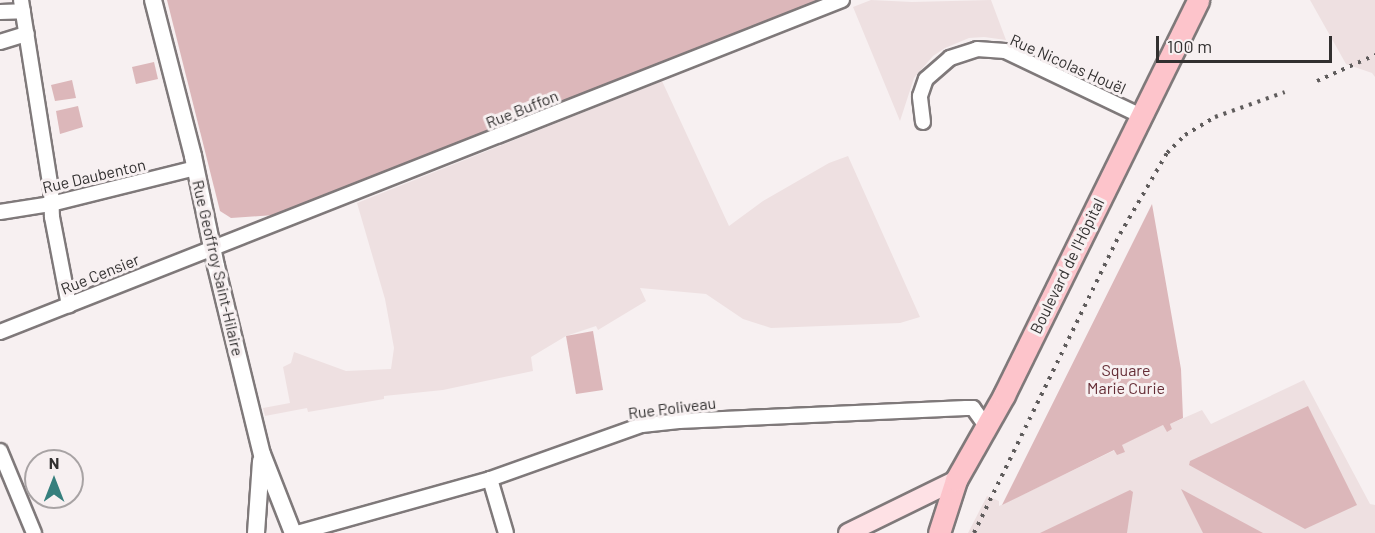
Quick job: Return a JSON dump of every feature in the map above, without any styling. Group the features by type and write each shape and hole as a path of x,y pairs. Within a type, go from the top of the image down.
{"main road":[{"name":"Boulevard de l'Hôpital","path":"939,533 956,480 986,426 1198,0"},
{"path":"848,533 956,480"}],"street":[{"name":"Rue Geoffroy Saint-Hilaire","path":"153,0 262,454 295,533"},
{"name":"Rue Buffon","path":"213,248 843,0"},
{"path":"0,12 22,6 51,204 69,304"},
{"path":"0,42 27,34"},
{"name":"Rue Nicolas Houël","path":"923,122 920,96 926,79 950,58 977,49 1005,51 1141,116"},
{"name":"Rue Daubenton","path":"0,212 51,204 195,168"},
{"name":"Rue Censier","path":"0,332 213,248"},
{"name":"Rue Poliveau","path":"295,533 490,479 570,453 606,435 642,425 679,421 973,408 986,426"},
{"path":"0,451 34,533"},
{"path":"256,533 262,454"},
{"path":"490,479 506,533"}],"shaded area":[{"path":"871,0 912,2 991,0 1006,40 984,37 969,38 933,56 914,78 900,121 853,7"},
{"path":"1310,0 1375,0 1375,77 1372,73 1346,64"},
{"path":"662,81 729,226 763,201 829,163 848,156 920,317 900,323 771,328 743,319 706,294 640,288 646,301 598,330 596,326 566,336 531,357 533,371 443,390 384,396 384,399 308,412 307,408 265,416 263,408 290,403 283,367 291,363 294,352 346,371 391,369 394,348 385,299 357,203"},
{"path":"1304,380 1370,504 1375,505 1375,533 968,533 987,496 999,501 999,506 1115,450 1124,451 1121,445 1163,425 1167,431 1172,429 1170,424 1202,410 1211,424"}],"green space":[{"path":"167,0 820,0 274,215 231,218 220,211"},
{"path":"154,62 158,79 136,84 132,67"},
{"path":"72,80 76,98 55,101 51,85"},
{"path":"78,106 83,127 60,134 56,111"},
{"name":"Square Marie Curie","path":"1152,204 1181,369 1183,418 1170,424 1172,429 1167,432 1163,425 1122,445 1125,452 1117,455 1114,450 1002,505"},
{"path":"593,331 603,390 576,394 566,336"},
{"path":"1308,406 1357,505 1305,529 1189,465 1190,461"},
{"path":"1181,489 1263,533 1203,533"},
{"path":"1130,490 1133,492 1127,533 1040,533"}],"railway":[{"path":"1317,81 1375,55"},
{"path":"974,533 1120,234 1167,153 1185,135 1215,117 1285,92"}]}
